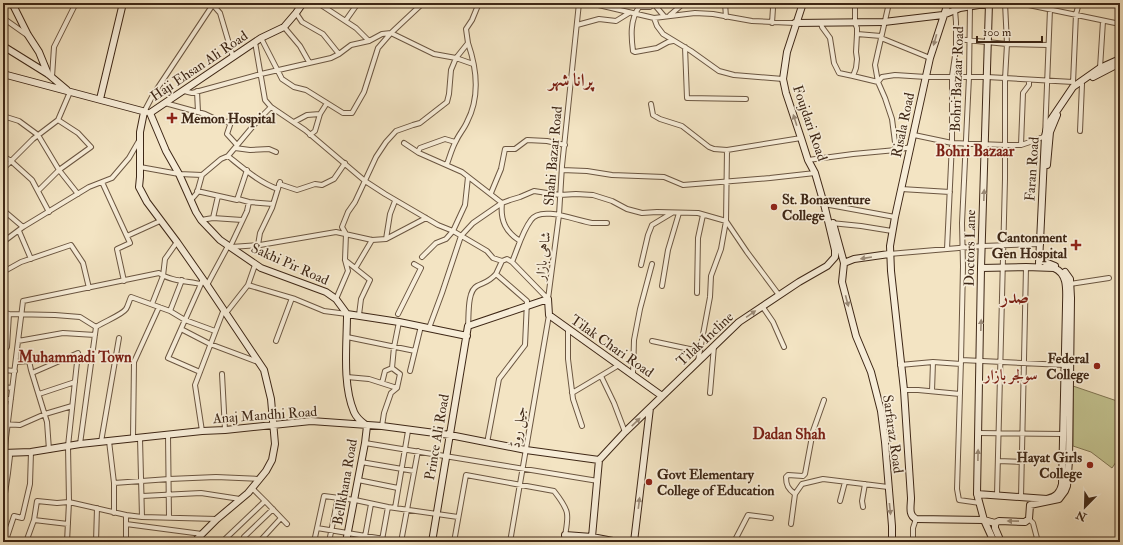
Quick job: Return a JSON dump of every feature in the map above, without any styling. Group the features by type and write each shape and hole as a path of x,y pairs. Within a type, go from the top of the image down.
{"street":[{"path":"50,76 54,47 76,3"},
{"path":"100,99 123,3"},
{"name":"Haji Ehsan Ali Road","path":"3,74 100,99 147,113 184,91 261,38 284,27 302,3"},
{"path":"318,3 346,20 369,41"},
{"path":"346,20 358,3"},
{"path":"261,38 276,70 282,79 294,87 306,90 343,113 352,113 364,92 378,48 391,33 423,3"},
{"path":"447,164 455,142 468,122 475,98 476,81 466,29 472,20 479,3"},
{"name":"Shahi Bazar Road","path":"559,215 562,170 580,3"},
{"path":"590,3 654,18 694,13 713,14 772,23 884,22 944,15 958,7 990,3"},
{"path":"664,16 653,3 650,7 640,5 635,13 631,35 634,52 657,48 668,42 674,41"},
{"path":"670,15 684,3"},
{"path":"725,3 726,17"},
{"path":"771,3 773,8 772,23"},
{"name":"Foujdari Road","path":"803,3 795,23 787,52 783,79 786,93 808,160 815,173 831,223 835,250"},
{"path":"853,76 857,59 855,3"},
{"path":"889,3 875,65 878,82 892,119 896,150"},
{"name":"Risala Road","path":"916,519 912,517 911,514 904,390 900,365 889,254 892,231 930,58 948,3"},
{"name":"Doctors Lane","path":"990,3 987,41 986,144 981,268 977,494 984,520 994,542"},
{"path":"997,496 1001,362 1005,79 1007,44 1005,3"},
{"path":"1019,3 1120,24"},
{"path":"878,82 882,77 895,75 926,77 987,77 1047,81 1073,85 1076,14 1079,3"},
{"path":"15,4 28,35 40,52 50,76"},
{"path":"194,542 252,488 266,472 272,460 275,444 271,399 264,370 259,362 177,242 146,202 139,187 140,132 152,94 214,4 220,13 233,57"},
{"name":"Bohri Bazaar Road","path":"970,6 969,77 962,223 961,362 957,489 959,500 980,503"},
{"path":"948,249 952,143 952,76 958,7"},
{"path":"914,135 952,143 1005,145 1021,144 1044,136 1050,9"},
{"path":"296,13 302,22 324,34 331,46 339,54"},
{"path":"577,26 599,19 616,21 629,13"},
{"path":"654,18 657,26 663,34 685,47 719,71 726,74 783,79"},
{"path":"4,20 28,35"},
{"path":"1100,68 1103,21"},
{"path":"821,23 822,27 830,38 834,63 838,73 878,82"},
{"path":"284,27 300,46 309,62"},
{"path":"184,91 192,93 276,70 331,58 351,45 369,41 382,34 391,33 434,54 456,58 472,64"},
{"path":"857,34 881,37 930,58"},
{"path":"956,39 1007,44 1048,45"},
{"path":"255,42 265,100 271,107 294,122 365,181 395,201 438,225 462,236 487,251 494,258 502,261 507,259 512,262 548,299 549,315"},
{"path":"336,299 348,271 345,260 346,234 342,227 376,157 386,142 396,131 420,123 447,102 452,70 456,58 468,43"},
{"path":"3,46 50,76 70,92 58,120 38,135 3,169"},
{"path":"685,47 687,98 746,99"},
{"name":"Faran Road","path":"1040,267 1044,136 1048,124 1073,85 1100,68 1120,59"},
{"path":"1040,267 1042,258 1041,244 1044,189 1050,132 1062,106 1082,84 1120,63"},
{"path":"1021,144 1023,93 1029,85 1029,80"},
{"path":"1080,130 1082,84"},
{"path":"197,91 198,112"},
{"path":"165,103 198,112 222,122 259,119"},
{"path":"310,135 315,131 320,114 327,103"},
{"path":"650,104 653,115 660,119 682,126 709,148 727,150 801,138"},
{"path":"191,200 197,191 202,175 221,159 228,156 271,107"},
{"name":"Sakhi Pir Road","path":"147,113 179,174 196,212 201,220 220,240 255,265 326,292 336,299 348,314"},
{"path":"294,122 308,115 320,114"},
{"path":"3,116 19,121 38,135 59,170 78,194"},
{"path":"38,192 59,170 91,147 78,133 58,120"},
{"path":"231,122 227,134 236,146 250,150 269,149 276,152"},
{"path":"3,242 23,227 89,187 112,178 128,158 140,138"},
{"path":"418,152 420,148 431,146 445,139 455,142"},
{"path":"492,193 501,169 505,149 515,149 527,140 547,141 565,145"},
{"path":"404,143 418,152 462,172 492,193 502,203"},
{"path":"808,160 911,147"},
{"path":"697,361 710,297 711,276 721,249 726,221 727,150"},
{"path":"3,156 11,161 32,180 49,212"},
{"path":"228,156 268,185 278,189"},
{"path":"258,245 260,233 273,204 280,183 297,190 315,184 322,185 334,179 345,163"},
{"path":"140,167 179,174 202,175"},
{"path":"238,199 247,170"},
{"path":"562,170 587,171 612,175 664,177 682,185 815,173"},
{"path":"422,257 436,243 446,239 453,231 465,205 468,177"},
{"path":"102,182 130,243 117,249 124,281"},
{"path":"901,189 950,192"},
{"path":"197,191 234,200 238,199 249,202 273,204"},
{"path":"429,328 462,236 473,223 502,203 534,191 560,195 576,194 593,196 612,200 628,209 642,213 657,212 703,215 726,221 779,295"},
{"path":"213,218 218,196"},
{"path":"386,239 390,214 395,201"},
{"path":"200,372 168,358 204,283 230,246 247,211 249,202"},
{"path":"502,203 501,212 506,229 512,236 520,241"},
{"path":"824,204 895,217"},
{"path":"3,210 23,227"},
{"path":"641,265 648,235 652,225 672,213"},
{"path":"662,286 668,250 679,213"},
{"path":"512,262 531,219 537,214 559,215 592,223 607,223"},
{"name":"شاہی بازار","path":"548,299 559,215"},
{"path":"697,293 698,238 703,215"},
{"path":"201,220 213,218 242,220"},
{"path":"230,246 258,245 336,232 372,240 386,239 426,218"},
{"path":"127,236 160,221"},
{"path":"892,231 831,223 844,263 854,259 889,254 1003,244 1041,244"},
{"path":"19,231 31,259"},
{"path":"356,268 372,240"},
{"path":"152,304 163,276 165,259 177,242"},
{"path":"3,272 20,262 71,245 83,263 89,288"},
{"name":"Tilak Incline","path":"600,460 625,432 739,322 779,295 827,266 835,257 835,250"},
{"path":"1028,519 1030,505 1059,499 1065,491 1067,486 1069,461 1070,279 1064,271 1045,262 1042,258"},
{"path":"345,260 370,280 361,299 359,315"},
{"path":"502,261 496,274 488,282 475,287 470,295 468,326 527,304 548,299"},
{"name":"Sarfaraz Road","path":"844,263 842,282 856,336 871,372 881,411 885,442 892,542"},
{"path":"398,314 421,268 414,264"},
{"path":"633,374 634,340 640,309 652,264"},
{"path":"202,431 195,385 215,331 225,311 248,285 255,265"},
{"path":"1022,497 1026,266"},
{"path":"977,494 1047,499 1053,498 1060,491 1062,484 1066,299 1064,278 1057,269 1026,266 981,268"},
{"path":"3,507 10,456 4,453 5,425 11,399 23,301 159,273 163,276 174,279 204,283"},
{"path":"487,443 499,379 525,345 527,304 496,274"},
{"path":"1070,284 1109,278"},
{"path":"170,311 182,280"},
{"path":"248,285 292,298 324,311 359,315 467,336"},
{"path":"80,444 96,327 108,319 118,316 126,309 131,297 170,311 185,320 215,331"},
{"path":"276,340 292,298"},
{"path":"762,306 773,322 784,347"},
{"path":"142,517 142,481 137,438 134,362 159,307"},
{"path":"3,312 9,314 80,317 96,327"},
{"path":"3,352 7,347 9,314"},
{"path":"348,314 347,377 354,412 359,420 367,426"},
{"name":"Tilak Chari Road","path":"549,315 662,396"},
{"name":"جیل روڈ","path":"510,542 549,315"},
{"path":"392,368 399,322"},
{"path":"410,371 421,326"},
{"name":"Prince Ali Road","path":"432,542 468,326"},
{"path":"181,329 210,344 259,362"},
{"path":"568,330 568,359 572,393 582,426"},
{"path":"18,341 62,333 94,334"},
{"path":"347,337 415,351"},
{"path":"102,442 119,338"},
{"path":"652,340 699,351"},
{"path":"710,393 714,346"},
{"path":"32,373 78,353 68,446 69,502 67,542"},
{"path":"16,362 29,361 47,422 49,450"},
{"path":"900,365 933,362 980,361 1064,365"},
{"path":"932,391 933,362"},
{"path":"572,393 619,365"},
{"path":"382,383 386,371 392,368"},
{"path":"382,426 384,413 391,393 397,388 400,374 392,368"},
{"path":"3,370 14,371"},
{"path":"222,374 225,430"},
{"path":"601,376 614,403 625,432"},
{"path":"347,377 369,379 397,388"},
{"path":"38,394 74,382"},
{"path":"3,387 12,388"},
{"path":"904,390 960,394"},
{"path":"3,399 11,399"},
{"path":"795,494 786,485 786,476 803,476 805,474 812,431 824,400"},
{"path":"5,425 20,425 45,414 72,406"},
{"path":"634,542 650,408"},
{"path":"3,410 9,410"},
{"name":"Anaj Mandhi Road","path":"4,453 31,452 80,444 202,431 274,426 311,421 382,426 450,435 526,450 600,460"},
{"name":"Bellkhana Road","path":"346,542 355,500 367,426"},
{"path":"395,508 408,430"},
{"path":"978,432 1063,434"},
{"path":"168,435 170,517"},
{"path":"108,441 114,483 114,513"},
{"path":"365,443 598,482"},
{"path":"401,542 418,451"},
{"path":"3,537 7,537 14,516 22,518 30,484 31,452"},
{"path":"592,540 600,460"},
{"path":"998,461 1022,462"},
{"path":"361,462 414,471"},
{"path":"454,542 466,475 554,491 567,509 568,515 564,542"},
{"path":"114,483 216,477 260,479"},
{"path":"791,524 795,494 802,484 823,479 888,487"},
{"path":"358,480 398,488"},
{"path":"840,501 845,482"},
{"path":"863,507 862,501 865,484"},
{"path":"252,488 287,524"},
{"path":"142,496 169,496 201,493 240,499"},
{"path":"314,542 324,496 458,517"},
{"path":"329,542 338,497"},
{"path":"26,542 34,520 37,501 58,503 69,502 114,513 142,517 217,519"},
{"path":"222,542 265,501"},
{"path":"364,542 371,504"},
{"path":"382,541 388,507"},
{"path":"96,542 97,508"},
{"path":"245,542 243,540 244,537 273,509"},
{"path":"126,515 126,541 142,542"},
{"path":"734,542 748,515 771,518"},
{"path":"259,542 281,518"},
{"path":"913,542 913,528 916,519 984,520 995,523 999,521 1025,522 1028,519"},
{"path":"1028,519 1032,523 1038,542"},
{"path":"34,520 68,524"},
{"path":"995,523 1001,542"},
{"path":"126,524 202,534"},
{"path":"317,528 365,536 382,541 396,542"},
{"path":"565,535 592,540 618,542"}],"green space":[{"path":"1073,386 1120,402 1120,456 1112,468 1091,452 1073,446"}],"place":[{"name":"Memon Hospital","path":"172,118"},
{"name":"St. Bonaventure College","path":"774,207"},
{"name":"Cantonment Gen Hospital","path":"1076,245"},
{"name":"Federal College","path":"1097,366"},
{"name":"Hayat Girls College","path":"1090,465"},
{"name":"Govt Elementary College of Education","path":"649,482"}],"district":[{"name":"پرانا شہر","path":"571,80"},
{"name":"Bohri Bazaar","path":"975,151"},
{"name":"صدر","path":"1015,297"},
{"name":"Muhammadi Town","path":"75,357"},
{"name":"سولجر بازار","path":"1011,375"},
{"name":"Dadan Shah","path":"789,434"}]}
